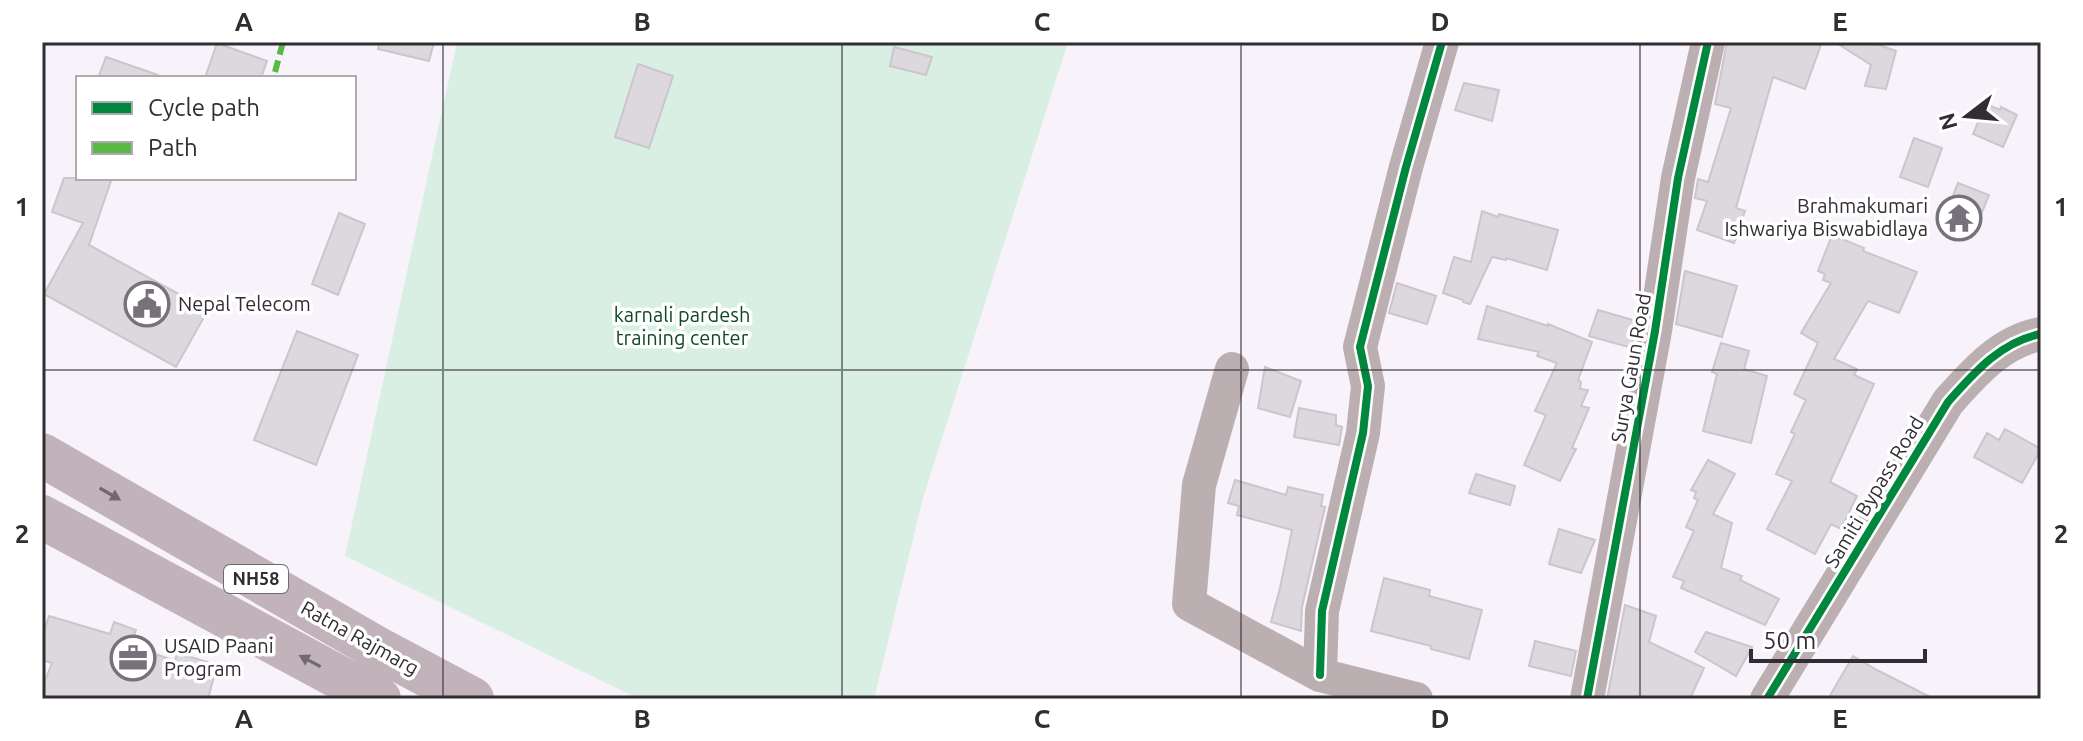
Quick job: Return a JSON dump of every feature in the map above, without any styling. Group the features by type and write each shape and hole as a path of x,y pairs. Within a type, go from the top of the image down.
{"highway":[{"name":"Ratna Rajmarg","path":"42,455 380,650 472,699"},
{"name":"NH58","path":"42,517 379,699"}],"street":[{"name":"Surya Gaun Road","path":"1587,699 1655,331 1678,178 1708,42"},
{"path":"1320,675 1322,611 1363,433 1368,386 1360,347 1433,47"},
{"name":"Samiti Bypass Road","path":"1767,699 1948,402 1977,369 2006,348 2041,334"},
{"path":"1232,369 1199,485 1189,604 1320,675 1416,699"}],"green space":[{"name":"karnali pardesh training center","path":"457,42 1068,42 923,498 874,699 639,699 345,556"}],"building":[{"path":"379,42 434,42 429,61 378,49"},
{"path":"1727,42 1822,42 1805,89 1773,77 1736,208 1745,211 1734,243 1697,230 1707,201 1695,198 1698,179 1708,182 1731,108 1715,104"},
{"path":"1835,42 1871,42 1896,51 1886,89 1865,86 1871,65"},
{"path":"217,43 267,61 262,76 206,76"},
{"path":"894,47 932,57 926,75 890,66"},
{"path":"106,57 158,75 158,76 99,76"},
{"path":"638,64 673,76 649,148 615,137"},
{"path":"1464,83 1499,90 1492,121 1455,110"},
{"path":"1986,104 2017,115 2003,147 1973,134"},
{"path":"1914,138 1942,148 1928,187 1900,177"},
{"path":"64,178 111,180 89,245 208,310 176,367 44,294 83,223 52,212"},
{"path":"1958,183 1989,195 1972,237 1941,225"},
{"path":"1482,211 1558,230 1547,270 1492,257 1470,304 1443,293 1454,257 1471,262"},
{"path":"339,213 365,224 338,295 312,284"},
{"path":"1832,235 1917,272 1899,313 1868,301 1834,359 1857,369 1854,375 1874,384 1830,482 1857,496 1841,529 1831,524 1815,554 1767,529 1792,481 1776,474 1795,434 1791,432 1806,400 1794,394 1818,343 1801,333 1831,283 1823,280 1825,274 1818,271"},
{"path":"1685,271 1737,286 1722,337 1676,324"},
{"path":"1397,283 1436,296 1427,324 1389,313"},
{"path":"1487,306 1548,324 1592,342 1578,380 1581,382 1580,389 1588,390 1581,406 1589,408 1572,448 1576,449 1560,481 1524,465 1546,415 1535,411 1557,363 1537,356 1539,352 1478,339"},
{"path":"1598,310 1636,321 1632,348 1589,336"},
{"path":"297,331 358,355 316,465 254,440"},
{"path":"1721,343 1749,351 1744,369 1767,376 1751,443 1703,431 1717,374 1712,372"},
{"path":"1265,367 1301,381 1290,417 1258,408"},
{"path":"1299,408 1336,415 1336,425 1342,427 1339,445 1294,437"},
{"path":"2005,429 2041,449 2022,483 1974,457 1987,433 1999,440"},
{"path":"1708,460 1735,474 1713,514 1732,523 1721,568 1742,576 1740,580 1779,599 1765,625 1681,588 1684,581 1673,577 1694,531 1686,527 1698,500 1694,498 1696,492 1691,490"},
{"path":"1476,474 1515,486 1510,505 1469,493"},
{"path":"1235,480 1286,495 1288,487 1323,495 1321,506 1325,507 1302,607 1301,631 1271,622 1292,530 1237,515 1239,506 1228,503"},
{"path":"1559,529 1595,540 1581,573 1549,564"},
{"path":"1384,578 1430,590 1429,596 1482,610 1469,659 1371,631"},
{"path":"1625,605 1656,616 1649,642 1704,668 1690,699 1607,699"},
{"path":"49,616 110,634 114,622 136,630 134,635 144,639 141,649 175,661 177,653 217,665 208,699 42,699 42,688 52,663 42,660 42,638"},
{"path":"1706,632 1752,647 1736,676 1695,652"},
{"path":"1535,641 1576,651 1571,676 1529,666"},
{"path":"1853,656 1877,670 1934,699 1828,699"}],"marked path":[{"path":"275,72 283,42"}],"cycle path":[{"path":"1320,675 1322,611 1363,433 1368,386 1360,347 1442,42"},
{"path":"1587,699 1655,331 1678,178 1708,42"},
{"path":"1767,699 1948,402 2001,351 2041,334"}],"place":[{"name":"Brahmakumari Ishwariya Biswabidlaya","path":"1959,218"},
{"name":"Nepal Telecom","path":"147,304"},
{"name":"USAID Paani Program","path":"133,658"}]}
